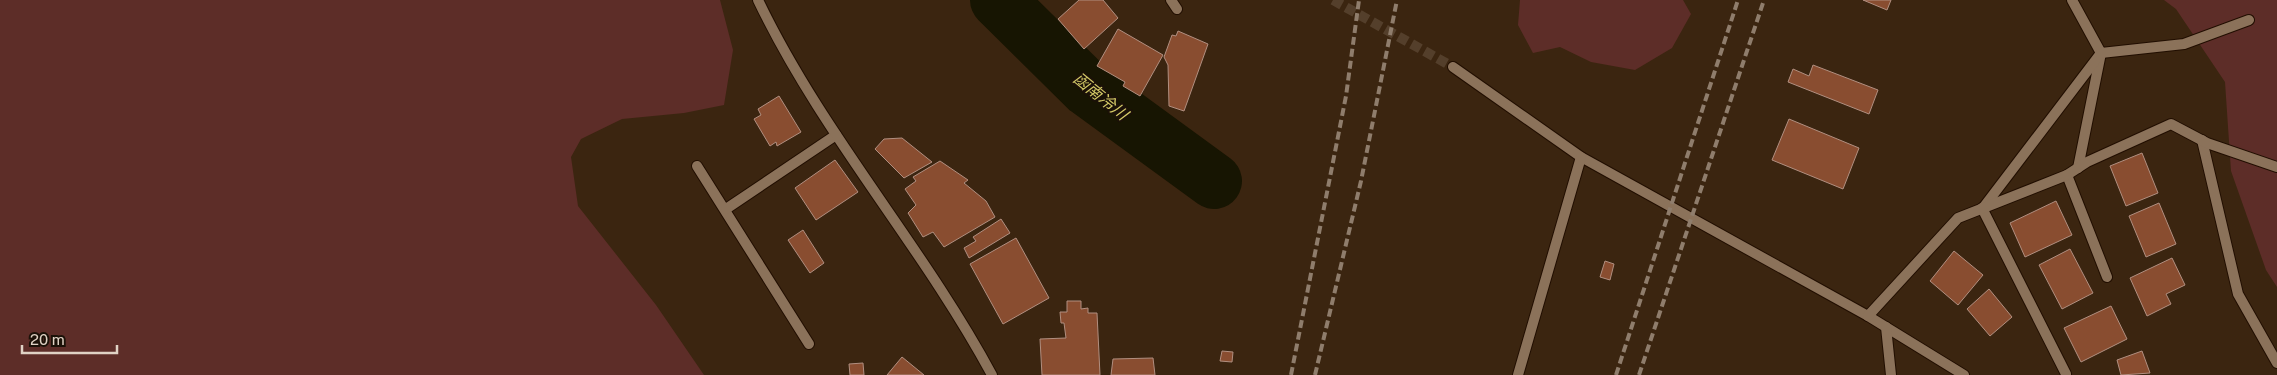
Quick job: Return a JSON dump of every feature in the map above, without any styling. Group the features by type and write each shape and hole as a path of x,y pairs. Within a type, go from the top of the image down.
{"street":[{"path":"758,0 780,45 836,135 944,295 992,375"},
{"path":"2072,0 2101,53 2078,168"},
{"path":"1982,208 2101,53 2184,44 2249,20"},
{"path":"1453,67 1581,157 1868,316 1964,375"},
{"path":"1868,316 1958,218 2068,175 2078,168 2171,124 2202,140 2277,167"},
{"path":"726,209 836,135"},
{"path":"2202,140 2238,294 2277,364"},
{"path":"1518,375 1581,157"},
{"path":"697,166 726,209 742,240 767,275 809,344"},
{"path":"2068,175 2107,277"},
{"path":"1982,208 2066,374"},
{"path":"1886,327 1891,375"}],"shaded area":[{"path":"0,0 720,0 733,50 724,105 684,113 622,119 581,139 571,157 578,206 656,305 704,375 0,375"},
{"path":"1520,0 1683,0 1691,14 1672,48 1635,70 1591,62 1560,47 1533,53 1518,25"},
{"path":"2164,0 2277,0 2277,287 2266,270 2231,171 2225,82 2176,9"}],"building":[{"path":"1079,0 1103,0 1118,18 1084,49 1058,19"},
{"path":"1863,0 1891,0 1887,10"},
{"path":"1118,29 1163,55 1140,96 1123,86 1125,82 1097,66"},
{"path":"1178,31 1208,44 1184,111 1169,106 1168,65 1164,57 1172,35 1176,36"},
{"path":"1813,65 1878,90 1869,114 1788,82 1793,69 1809,76"},
{"path":"779,96 801,132 777,146 776,142 770,146 754,119 761,115 758,109"},
{"path":"1789,119 1859,148 1843,189 1772,160"},
{"path":"902,138 932,162 904,178 875,149 884,139"},
{"path":"2142,153 2158,193 2126,206 2110,166"},
{"path":"835,160 858,192 816,220 795,188"},
{"path":"940,161 968,180 964,183 986,201 995,217 944,247 933,232 923,237 908,213 916,205 905,189 916,181 913,177"},
{"path":"2056,201 2072,235 2025,257 2010,223"},
{"path":"2159,203 2176,244 2146,257 2129,216"},
{"path":"1001,219 1010,233 969,258 964,248 976,241 973,237"},
{"path":"803,230 824,263 810,273 788,240"},
{"path":"1016,238 1049,298 1003,324 970,264"},
{"path":"2070,249 2093,293 2062,309 2039,265"},
{"path":"1954,251 1983,275 1958,305 1930,281"},
{"path":"2172,258 2185,285 2166,294 2171,304 2147,316 2130,278"},
{"path":"1605,261 1614,264 1610,280 1600,277"},
{"path":"1989,289 2012,317 1990,336 1967,309"},
{"path":"1067,301 1081,301 1081,309 1088,308 1088,313 1097,313 1100,375 1042,375 1040,339 1066,338 1060,312 1067,312"},
{"path":"2111,306 2127,339 2081,362 2064,328"},
{"path":"1222,351 1233,352 1232,362 1220,361"},
{"path":"2142,351 2150,373 2121,375 2117,360"},
{"path":"902,357 924,375 887,375"},
{"path":"1153,358 1155,375 1111,375 1113,359"},
{"path":"863,363 864,375 850,375 849,364"}],"waterway":[{"name":"函南冷川","path":"998,0 1088,89 1214,181"}],"tunnel":[{"path":"1333,0 1453,67"}],"railway":[{"path":"1291,375 1346,96 1359,0"},
{"path":"1315,375 1361,181 1397,0"},
{"path":"1616,375 1738,0"},
{"path":"1639,375 1764,0"}]}
